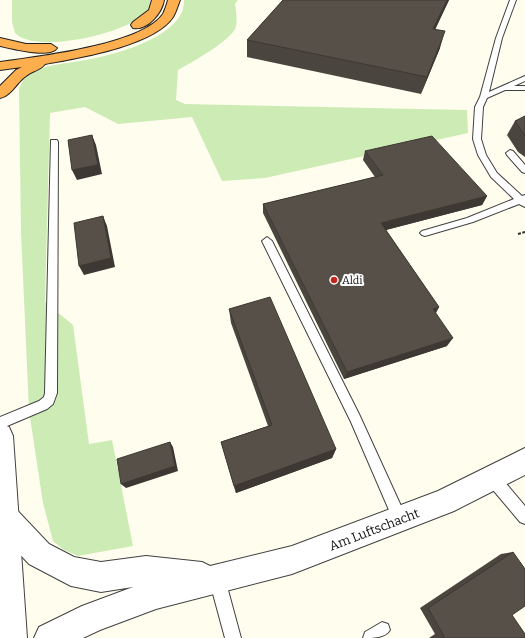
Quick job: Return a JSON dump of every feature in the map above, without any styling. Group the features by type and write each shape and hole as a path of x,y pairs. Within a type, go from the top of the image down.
{"highway":[{"path":"0,59 103,39 137,25 152,14 156,8 158,0"},
{"path":"0,66 101,49 142,35 167,18 173,7 174,0"},
{"path":"0,42 31,48 68,47"},
{"path":"0,94 21,73 52,58"}],"street":[{"path":"0,436 11,638"},
{"name":"Am Luftschacht","path":"50,638 93,616 156,594 292,560 445,502 493,479 525,461"},
{"name":"Am Luftschacht","path":"4,517 39,554 71,571 102,577 146,571 217,579"}],"lane":[{"path":"425,233 470,220 523,201 494,175 482,155 477,140 479,107 484,97 499,38 513,0"},
{"path":"484,97 524,78"},
{"path":"503,88 525,88"},
{"path":"0,423 43,405 49,400 51,393 54,142"},
{"path":"510,152 525,170"},
{"path":"267,241 355,418 400,519"},
{"path":"493,479 525,517"},
{"path":"217,579 233,638"}],"path":[{"path":"518,234 525,232"}],"green space":[{"path":"12,0 150,0 150,2 147,12 137,20 122,27 103,34 82,39 61,42 42,42 26,39 15,33 12,22"},
{"path":"184,0 238,0 235,4 235,29 231,34 209,52 178,70 176,100 185,104 467,110 468,133 265,178 222,181 192,117 118,124 85,107 50,113 45,302 73,325 89,444 112,440 133,546 78,556 64,550 53,541 43,503 29,411 21,232 19,89 26,77 39,69 121,51 137,46 164,32 175,23 182,12"}],"building":[{"path":"283,0 447,0 433,29 445,31 427,77 247,40"},
{"path":"525,116 525,136 515,121"},
{"path":"92,135 98,165 72,170 68,140"},
{"path":"432,136 487,196 381,223 439,307 433,309 453,338 347,372 263,204 383,175 365,151"},
{"path":"103,216 111,258 79,266 74,223"},
{"path":"270,297 336,449 234,486 221,442 272,425 229,309"},
{"path":"170,442 175,466 121,484 117,459"},
{"path":"513,552 525,569 525,606 512,615 525,634 525,638 441,638 444,636 428,608"}],"place":[{"name":"Aldi","path":"334,280"}]}
